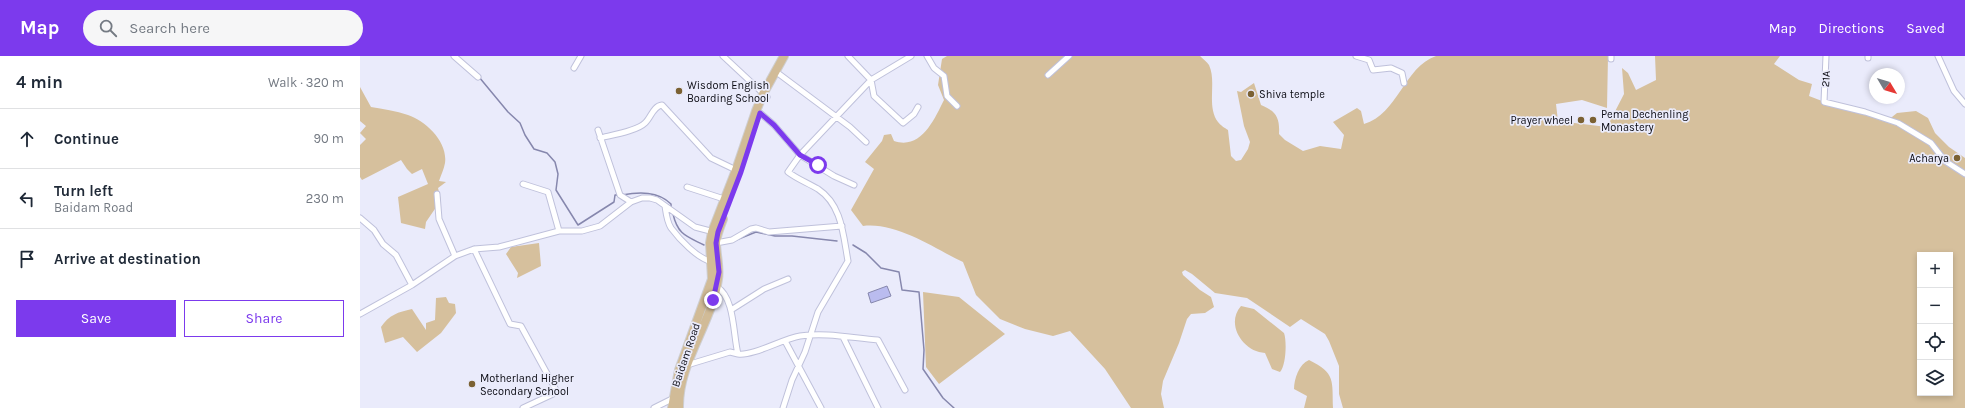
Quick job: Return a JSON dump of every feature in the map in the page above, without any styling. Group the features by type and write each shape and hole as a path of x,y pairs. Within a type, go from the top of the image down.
{"main road":[{"name":"Baidam Road","path":"679,408 681,388 687,365 716,287 719,272 715,232 724,199 765,95 784,56"},
{"name":"Baidam Road","path":"672,408 672,399 678,370 711,286 713,272 710,243 741,172 765,95 790,56"}],"street":[{"path":"454,56 478,77"},
{"path":"574,68 580,56"},
{"path":"723,56 765,95"},
{"path":"848,56 871,80 874,96 902,123 914,114 918,106"},
{"path":"783,408 805,352 818,312 848,261 841,219 830,200 818,189 788,172 800,155 871,80 911,56"},
{"path":"927,56 934,68 944,76 947,96 957,106"},
{"path":"1048,75 1069,56"},
{"path":"1356,56 1369,60 1373,70 1396,69 1402,73 1404,83"},
{"name":"21A","path":"1826,56 1824,102 1865,112 1898,123 1931,143 1945,161 1965,174"},
{"path":"1938,56 1954,91 1965,104"},
{"path":"779,74 850,127 866,142"},
{"path":"600,138 645,124 656,107 662,105 711,158 736,170"},
{"path":"760,113 774,125 800,155 854,185"},
{"path":"598,130 620,195 631,202"},
{"path":"523,184 548,192 559,231"},
{"path":"687,187 724,199"},
{"path":"437,194 439,218 455,256"},
{"path":"360,314 412,284 455,256 474,249 499,248 559,231 582,231 600,226 631,202 650,198 665,206 695,227 715,232"},
{"path":"665,206 670,227 688,246 707,261 712,262"},
{"path":"360,218 374,230 383,244 396,255 412,284"},
{"path":"716,243 732,240 751,229 756,228 763,232 769,232 842,226"},
{"path":"474,249 510,324 521,326 556,390 553,394 523,408"},
{"path":"731,310 764,289 788,279"},
{"path":"716,287 723,292 731,310 738,354"},
{"path":"687,365 730,352 744,354 810,335 823,334 878,340 905,390"},
{"path":"844,337 878,408"},
{"path":"785,341 821,408"},
{"path":"654,408 672,399"}],"shaded area":[{"path":"947,56 1200,56 1209,65 1211,72 1214,116 1219,123 1228,130 1231,156 1236,161 1241,160 1248,149 1250,142 1244,126 1237,91 1241,92 1254,83 1261,105 1274,113 1278,119 1279,134 1285,140 1303,151 1320,146 1341,149 1344,135 1333,122 1357,108 1361,111 1364,124 1376,119 1385,111 1416,70 1425,62 1436,56 1608,56 1607,108 1582,100 1556,104 1558,121 1607,127 1624,94 1622,68 1628,73 1636,90 1656,80 1655,56 1780,56 1774,64 1799,80 1812,84 1809,96 1848,111 1868,112 1881,119 1892,117 1897,113 1916,111 1928,118 1935,133 1949,147 1965,158 1965,408 1343,408 1339,394 1339,366 1325,334 1301,319 1290,327 1247,298 1215,293 1185,270 1182,272 1183,275 1200,290 1211,297 1214,307 1205,313 1191,314 1187,319 1179,343 1163,381 1161,394 1164,408 1131,408 1105,369 1070,331 1053,336 1025,329 1000,319 976,295 963,262 902,232 876,226 863,226 851,210 874,169 865,162 882,141 884,135 891,134 894,141 903,143 912,141 919,137 931,124 944,100 938,85 942,59"},
{"path":"360,87 371,107 399,112 415,118 434,133 443,147 445,163 439,181 446,182 438,188 441,200 426,222 425,229 401,223 398,197 428,184 422,169 412,174 401,160 362,180 360,177 360,145 366,139 360,133 366,126 360,121"},
{"path":"539,243 541,266 517,278 518,273 506,254 511,247"},
{"path":"923,292 959,297 1005,334 939,384 926,367"},
{"path":"446,297 449,303 455,304 456,313 441,333 417,352 403,337 385,343 381,327 391,317 398,313 412,309 426,330 426,323 435,320 436,298"},
{"path":"1241,306 1254,309 1284,333 1284,364 1280,372 1272,369 1265,353 1250,348 1239,336 1235,321"},
{"path":"1309,360 1324,369 1331,379 1333,408 1304,408 1307,396 1294,389 1295,381 1300,368"}],"water":[{"path":"887,286 891,296 871,303 868,293"}],"waterway":[{"path":"479,77 508,112 520,123 525,135 534,149 547,153 555,162 558,174 556,190 578,225 614,202 615,195 618,195"},
{"path":"622,195 635,193 654,195 666,200 671,204 671,207"},
{"path":"673,214 680,231 704,245"},
{"path":"736,240 756,232 775,236 792,236 837,241"},
{"path":"853,245 866,253 881,268 899,272 902,290 919,292 924,350 923,369 943,398 954,408"}],"place":[{"name":"Wisdom English Boarding School","path":"679,91"},
{"name":"Shiva temple","path":"1251,94"},
{"name":"Prayer wheel","path":"1581,120"},
{"name":"Pema Dechenling Monastery","path":"1593,120"},
{"name":"Acharya","path":"1957,158"},
{"name":"Motherland Higher Secondary School","path":"472,384"}],"route":[{"path":"713,300 719,272 716,243 718,232 741,172 760,113 774,125 800,155 818,165"}]}
